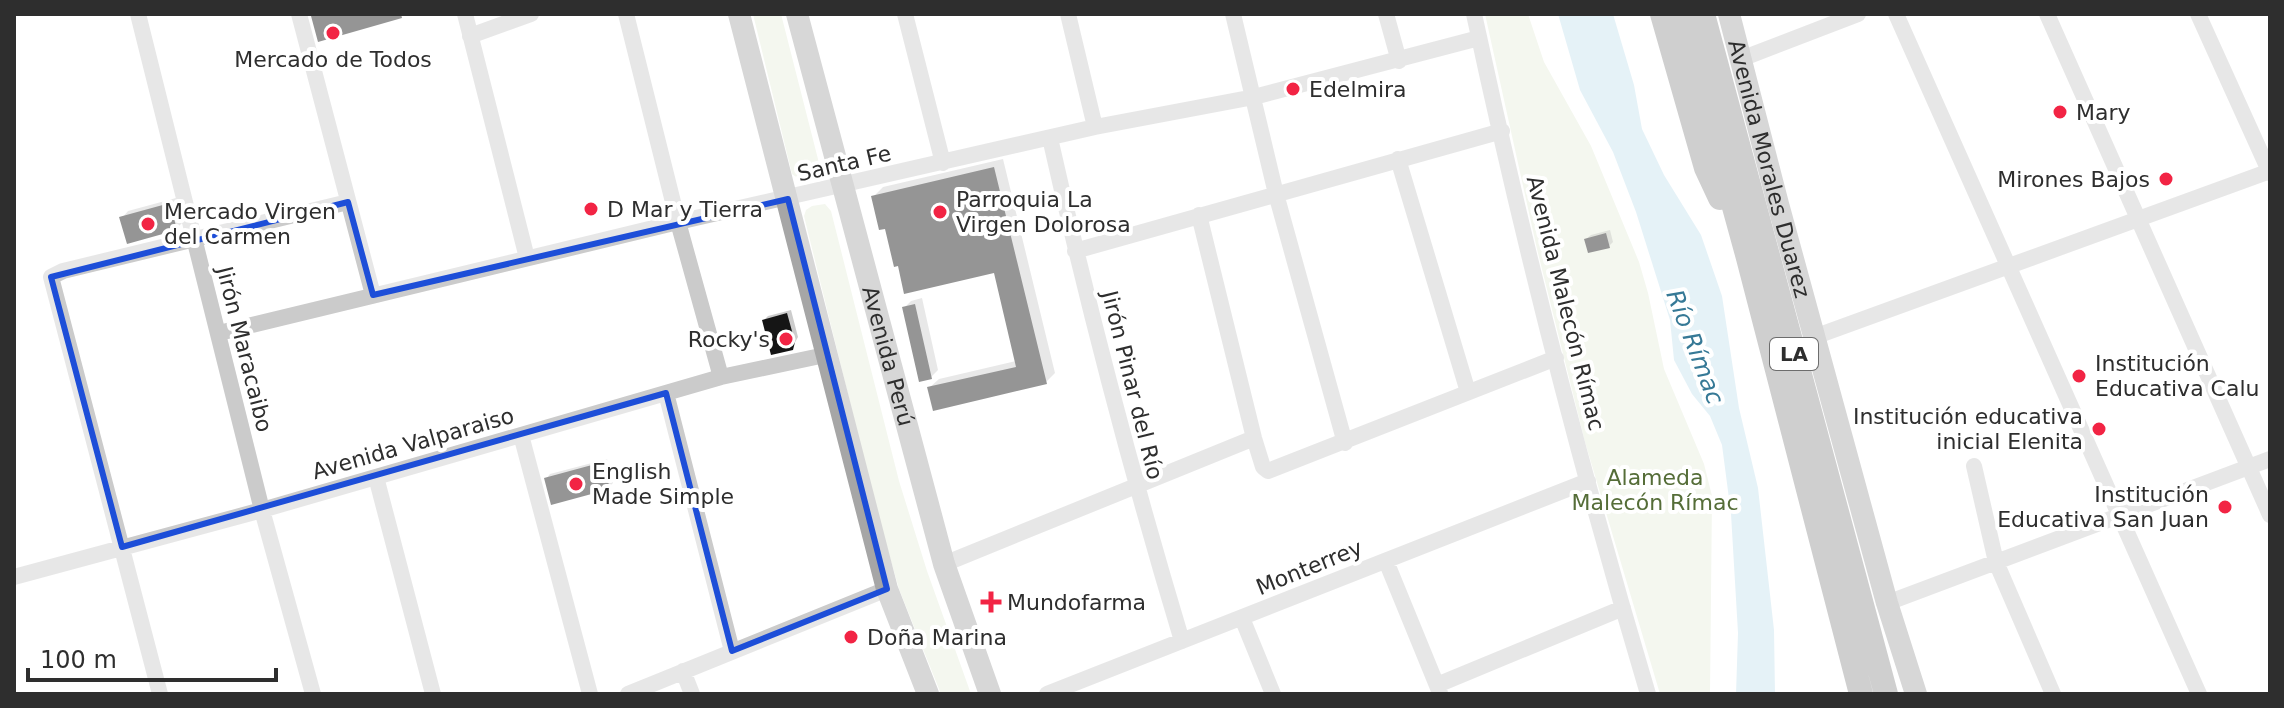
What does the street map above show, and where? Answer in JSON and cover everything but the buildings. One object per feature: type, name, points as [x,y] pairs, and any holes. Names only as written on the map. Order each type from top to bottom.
[{"type":"highway","points":[[1662,14],[1706,168],[1748,258]]},
{"type":"highway","name":"LA","points":[[1681,14],[1861,694]]},
{"type":"highway","name":"LA","points":[[1703,14],[1886,694]]},
{"type":"main road","points":[[739,14],[887,589],[928,694]]},
{"type":"main road","name":"Avenida Perú","points":[[797,14],[944,564],[990,694]]},
{"type":"main road","name":"Avenida Morales Duarez","points":[[1729,14],[1887,603],[1916,694]]},
{"type":"street","name":"Jirón Maracaibo","points":[[138,14],[262,510],[313,694]]},
{"type":"street","points":[[299,14],[373,295]]},
{"type":"street","points":[[465,14],[527,258]]},
{"type":"street","points":[[470,36],[531,14]]},
{"type":"street","points":[[626,14],[721,377]]},
{"type":"street","points":[[905,14],[943,163]]},
{"type":"street","points":[[1068,14],[1095,127]]},
{"type":"street","points":[[1233,14],[1276,194],[1345,443]]},
{"type":"street","points":[[1386,14],[1399,61]]},
{"type":"street","name":"Avenida Malecón Rímac","points":[[1474,14],[1527,246],[1648,694]]},
{"type":"street","points":[[1741,59],[1858,14]]},
{"type":"street","points":[[1896,14],[2199,694]]},
{"type":"street","points":[[2047,14],[2270,515]]},
{"type":"street","points":[[1814,337],[2270,172],[2198,14]]},
{"type":"street","name":"Santa Fe","points":[[219,333],[678,222],[1095,127],[1254,97],[1479,38]]},
{"type":"street","points":[[1075,251],[1502,131]]},
{"type":"street","name":"Jirón Pinar del Río","points":[[1050,138],[1075,251],[1136,485],[1182,641]]},
{"type":"street","points":[[1398,159],[1468,392]]},
{"type":"street","points":[[160,694],[51,277],[63,271],[348,202]]},
{"type":"street","points":[[1199,215],[1254,438],[1263,467],[1268,471],[1556,358]]},
{"type":"street","name":"Avenida Valparaiso","points":[[14,577],[262,510],[721,377],[825,355]]},
{"type":"street","points":[[666,393],[732,651]]},
{"type":"street","points":[[521,435],[590,694]]},
{"type":"street","points":[[944,564],[1254,438]]},
{"type":"street","points":[[1887,603],[2270,459]]},
{"type":"street","points":[[1974,466],[1996,562],[2053,694]]},
{"type":"street","points":[[376,477],[433,694]]},
{"type":"street","name":"Monterrey","points":[[1047,694],[1588,481]]},
{"type":"street","points":[[1386,561],[1439,690],[1623,608]]},
{"type":"street","points":[[628,694],[887,589]]},
{"type":"street","points":[[1242,618],[1273,694]]},
{"type":"street","points":[[683,671],[692,694]]},
{"type":"street","points":[[1092,676],[1100,694]]},
{"type":"highlighted area","points":[[788,199],[887,589],[732,651],[666,393],[122,547],[51,277],[348,202],[373,295]]},
{"type":"green space","points":[[753,14],[781,14],[820,167],[811,179],[802,181],[792,174]]},
{"type":"green space","name":"Alameda Malecón Rímac","points":[[1485,14],[1528,14],[1544,62],[1591,146],[1639,262],[1664,369],[1704,464],[1712,496],[1710,694],[1660,694],[1585,442],[1537,249]]},
{"type":"green space","points":[[825,204],[831,211],[899,481],[971,694],[941,694],[899,589],[804,216],[812,206]]},
{"type":"water","name":"Río Rímac","points":[[1558,14],[1613,14],[1634,85],[1642,129],[1664,175],[1701,235],[1722,296],[1739,408],[1758,488],[1774,630],[1775,694],[1736,694],[1738,633],[1731,514],[1722,445],[1710,416],[1692,394],[1674,360],[1670,320],[1636,212],[1613,152],[1580,90]]},
{"type":"place","name":"Mercado de Todos","points":[[333,33]]},
{"type":"place","name":"Edelmira","points":[[1293,89]]},
{"type":"place","name":"Mary","points":[[2060,112]]},
{"type":"place","name":"Mirones Bajos","points":[[2166,179]]},
{"type":"place","name":"D Mar y Tierra","points":[[591,209]]},
{"type":"place","name":"Parroquia La Virgen Dolorosa","points":[[940,212]]},
{"type":"place","name":"Mercado Virgen del Carmen","points":[[148,224]]},
{"type":"place","name":"Rocky's","points":[[786,339]]},
{"type":"place","name":"Institución Educativa Calu","points":[[2079,376]]},
{"type":"place","name":"Institución educativa inicial Elenita","points":[[2099,429]]},
{"type":"place","name":"English Made Simple","points":[[576,484]]},
{"type":"place","name":"Institución Educativa San Juan","points":[[2225,507]]},
{"type":"place","name":"Mundofarma","points":[[991,602]]},
{"type":"place","name":"Doña Marina","points":[[851,637]]}]
